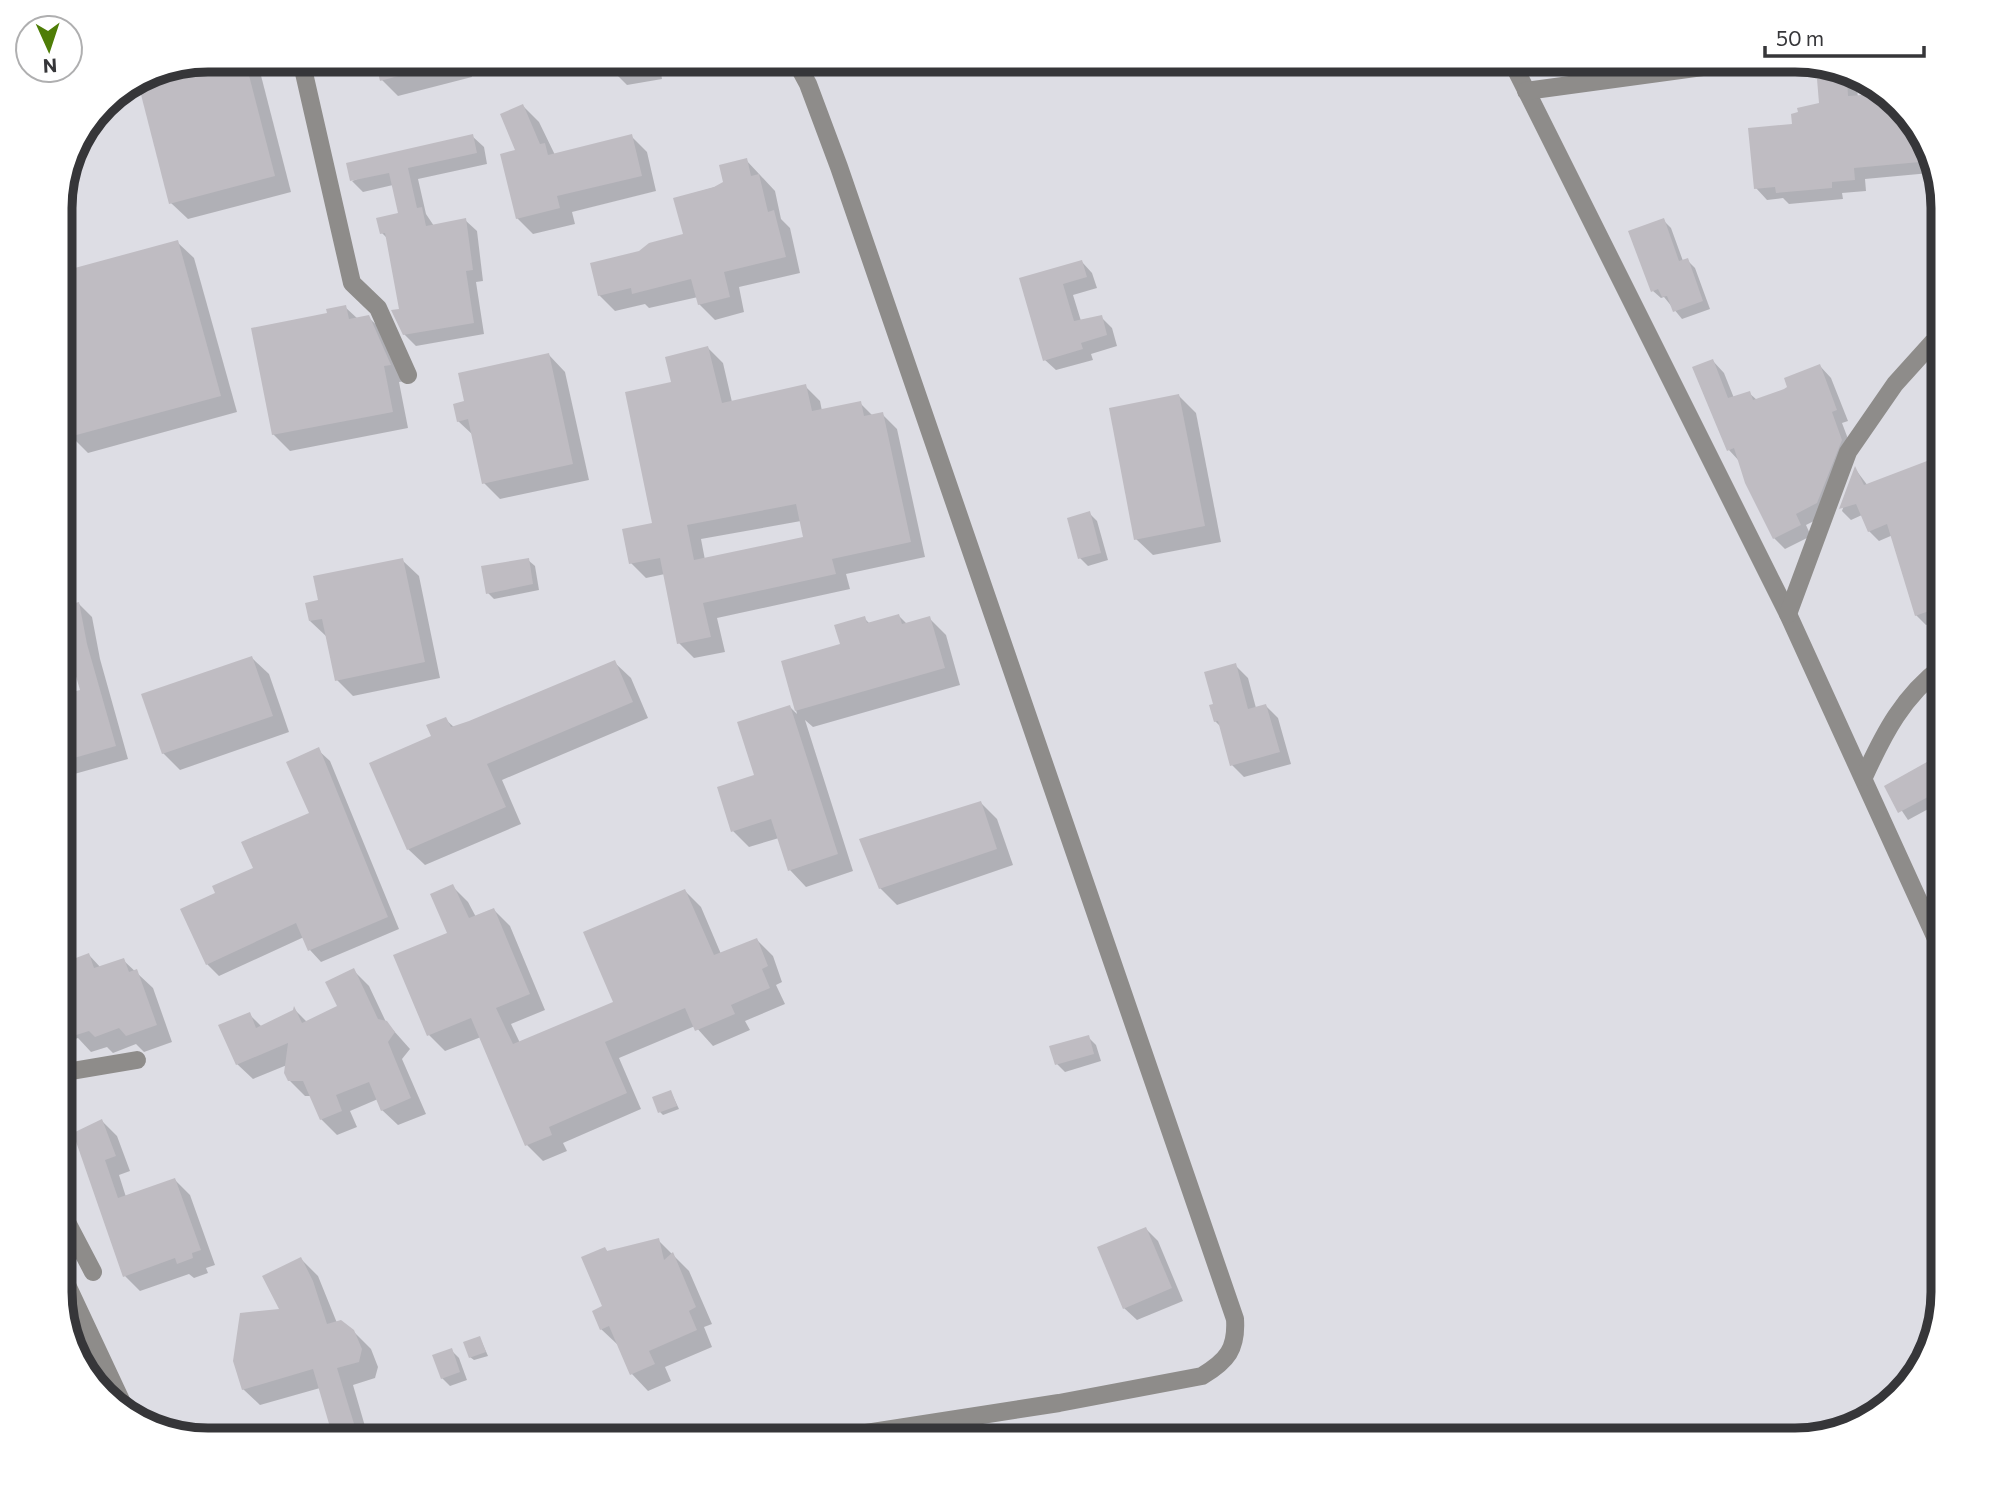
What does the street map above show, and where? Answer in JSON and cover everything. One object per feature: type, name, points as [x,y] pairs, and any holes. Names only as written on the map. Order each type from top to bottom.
[{"type":"street","points":[[304,72],[352,283],[378,308],[408,375]]},
{"type":"street","points":[[802,72],[839,167],[1235,1319],[1236,1338],[1231,1353],[1221,1365],[1202,1376],[1059,1403],[898,1428]]},
{"type":"street","points":[[1517,72],[1788,614],[1931,924]]},
{"type":"street","points":[[1526,91],[1666,72]]},
{"type":"street","points":[[1788,614],[1848,452],[1895,384],[1931,345]]},
{"type":"street","points":[[1864,778],[1884,732],[1899,709],[1931,675]]},
{"type":"street","points":[[72,1071],[136,1060]]},
{"type":"street","points":[[72,1232],[93,1272]]},
{"type":"street","points":[[72,1296],[119,1396]]},
{"type":"building","points":[[248,72],[275,176],[169,204],[140,90],[181,74]]},
{"type":"building","points":[[378,72],[413,72],[380,81]]},
{"type":"building","points":[[1835,78],[1847,82],[1848,96],[1870,94],[1892,111],[1917,147],[1920,162],[1854,168],[1855,180],[1832,182],[1832,188],[1776,193],[1775,187],[1754,189],[1748,128],[1792,124],[1791,114],[1798,112],[1797,108],[1819,103],[1817,79]]},
{"type":"building","points":[[523,104],[540,144],[545,143],[548,155],[632,134],[642,176],[557,196],[560,208],[516,219],[500,154],[515,150],[500,114]]},
{"type":"building","points":[[473,134],[477,153],[408,168],[417,208],[422,207],[426,226],[466,218],[473,270],[466,271],[474,323],[403,335],[391,310],[399,309],[385,233],[380,234],[376,218],[398,213],[389,173],[350,181],[346,163]]},
{"type":"building","points":[[747,158],[751,176],[759,174],[768,212],[774,210],[786,257],[724,272],[730,297],[698,305],[691,279],[632,294],[631,288],[598,296],[590,263],[639,251],[649,243],[683,234],[673,198],[714,187],[723,182],[719,165]]},
{"type":"building","points":[[1664,218],[1679,261],[1688,258],[1703,301],[1673,312],[1667,296],[1662,297],[1658,289],[1651,292],[1628,231]]},
{"type":"building","points":[[178,240],[221,396],[72,436],[72,269]]},
{"type":"building","points":[[1082,260],[1087,277],[1063,284],[1074,321],[1102,315],[1107,335],[1081,343],[1083,349],[1043,361],[1019,278]]},
{"type":"building","points":[[346,305],[349,319],[369,315],[391,365],[384,366],[393,412],[272,435],[251,328],[327,313],[326,309]]},
{"type":"building","points":[[708,346],[722,403],[806,384],[812,411],[861,401],[864,416],[883,412],[911,542],[832,559],[836,574],[703,603],[711,637],[677,644],[660,558],[629,564],[622,529],[652,523],[625,392],[671,382],[665,357]],"holes":[[[796,504],[803,537],[694,560],[687,525]]]},
{"type":"building","points":[[549,353],[573,464],[482,484],[468,419],[457,422],[453,404],[464,401],[458,373]]},
{"type":"building","points":[[1713,359],[1728,398],[1750,391],[1753,400],[1784,389],[1787,387],[1784,378],[1820,364],[1837,410],[1832,412],[1842,440],[1817,503],[1796,514],[1801,525],[1773,539],[1745,483],[1734,448],[1727,451],[1692,367]]},
{"type":"building","points":[[1179,394],[1205,526],[1134,540],[1109,408]]},
{"type":"building","points":[[1927,461],[1931,464],[1931,610],[1915,616],[1887,524],[1868,532],[1856,504],[1839,509],[1855,466],[1864,485]]},
{"type":"building","points":[[1090,511],[1101,553],[1078,559],[1067,518]]},
{"type":"building","points":[[403,558],[425,662],[335,681],[322,619],[309,621],[305,603],[318,600],[313,576]]},
{"type":"building","points":[[529,558],[533,584],[486,594],[481,566]]},
{"type":"building","points":[[79,602],[87,644],[116,746],[72,759],[72,692],[80,690],[72,663],[72,604]]},
{"type":"building","points":[[899,614],[902,624],[930,616],[945,668],[795,711],[781,661],[840,644],[834,625],[865,616],[867,623]]},
{"type":"building","points":[[252,656],[273,716],[162,754],[141,694]]},
{"type":"building","points":[[615,660],[633,702],[487,764],[506,807],[407,850],[369,763],[431,736],[426,725],[446,717],[451,727],[469,721]]},
{"type":"building","points":[[1236,663],[1248,709],[1266,704],[1280,752],[1230,766],[1218,721],[1214,722],[1209,705],[1213,704],[1204,672]]},
{"type":"building","points":[[790,705],[838,854],[788,871],[771,819],[731,832],[717,787],[754,775],[737,722]]},
{"type":"building","points":[[319,747],[388,917],[308,951],[296,923],[206,965],[180,909],[215,893],[212,886],[253,868],[241,842],[309,813],[286,762]]},
{"type":"building","points":[[1931,760],[1931,795],[1898,813],[1884,786]]},
{"type":"building","points":[[981,801],[997,849],[879,889],[859,839]]},
{"type":"building","points":[[453,884],[469,918],[494,908],[530,994],[496,1008],[513,1044],[613,1002],[583,932],[685,889],[714,955],[757,938],[768,966],[762,969],[770,988],[731,1005],[735,1014],[695,1031],[685,1008],[605,1042],[627,1093],[549,1127],[552,1135],[525,1146],[471,1018],[427,1036],[393,955],[447,933],[430,894]]},
{"type":"building","points":[[89,953],[94,968],[124,958],[129,972],[137,969],[157,1025],[126,1036],[119,1028],[95,1037],[89,1031],[73,1036],[72,959]]},
{"type":"building","points":[[354,968],[378,1019],[387,1021],[395,1032],[388,1042],[411,1098],[381,1111],[369,1082],[336,1095],[342,1111],[320,1120],[303,1081],[288,1081],[284,1073],[288,1043],[236,1065],[218,1025],[250,1012],[256,1028],[293,1010],[294,1006],[302,1023],[337,1006],[325,982]]},
{"type":"building","points":[[1089,1035],[1094,1054],[1055,1065],[1049,1046]]},
{"type":"building","points":[[671,1090],[677,1106],[658,1113],[652,1097]]},
{"type":"building","points":[[102,1119],[116,1156],[105,1160],[118,1198],[175,1178],[201,1250],[192,1253],[193,1258],[177,1264],[175,1258],[123,1277],[73,1133]]},
{"type":"building","points":[[1146,1227],[1172,1288],[1123,1309],[1097,1247]]},
{"type":"building","points":[[659,1238],[664,1260],[673,1252],[696,1307],[689,1311],[697,1330],[649,1351],[655,1364],[630,1375],[609,1326],[600,1330],[592,1311],[602,1306],[581,1257],[605,1247],[607,1251]]},
{"type":"building","points":[[301,1257],[313,1281],[327,1324],[341,1320],[354,1330],[362,1349],[359,1362],[337,1368],[355,1427],[330,1428],[313,1369],[242,1390],[233,1361],[240,1313],[279,1309],[262,1276]]},
{"type":"building","points":[[480,1336],[486,1352],[469,1358],[463,1342]]},
{"type":"building","points":[[452,1348],[460,1372],[441,1379],[432,1355]]}]
